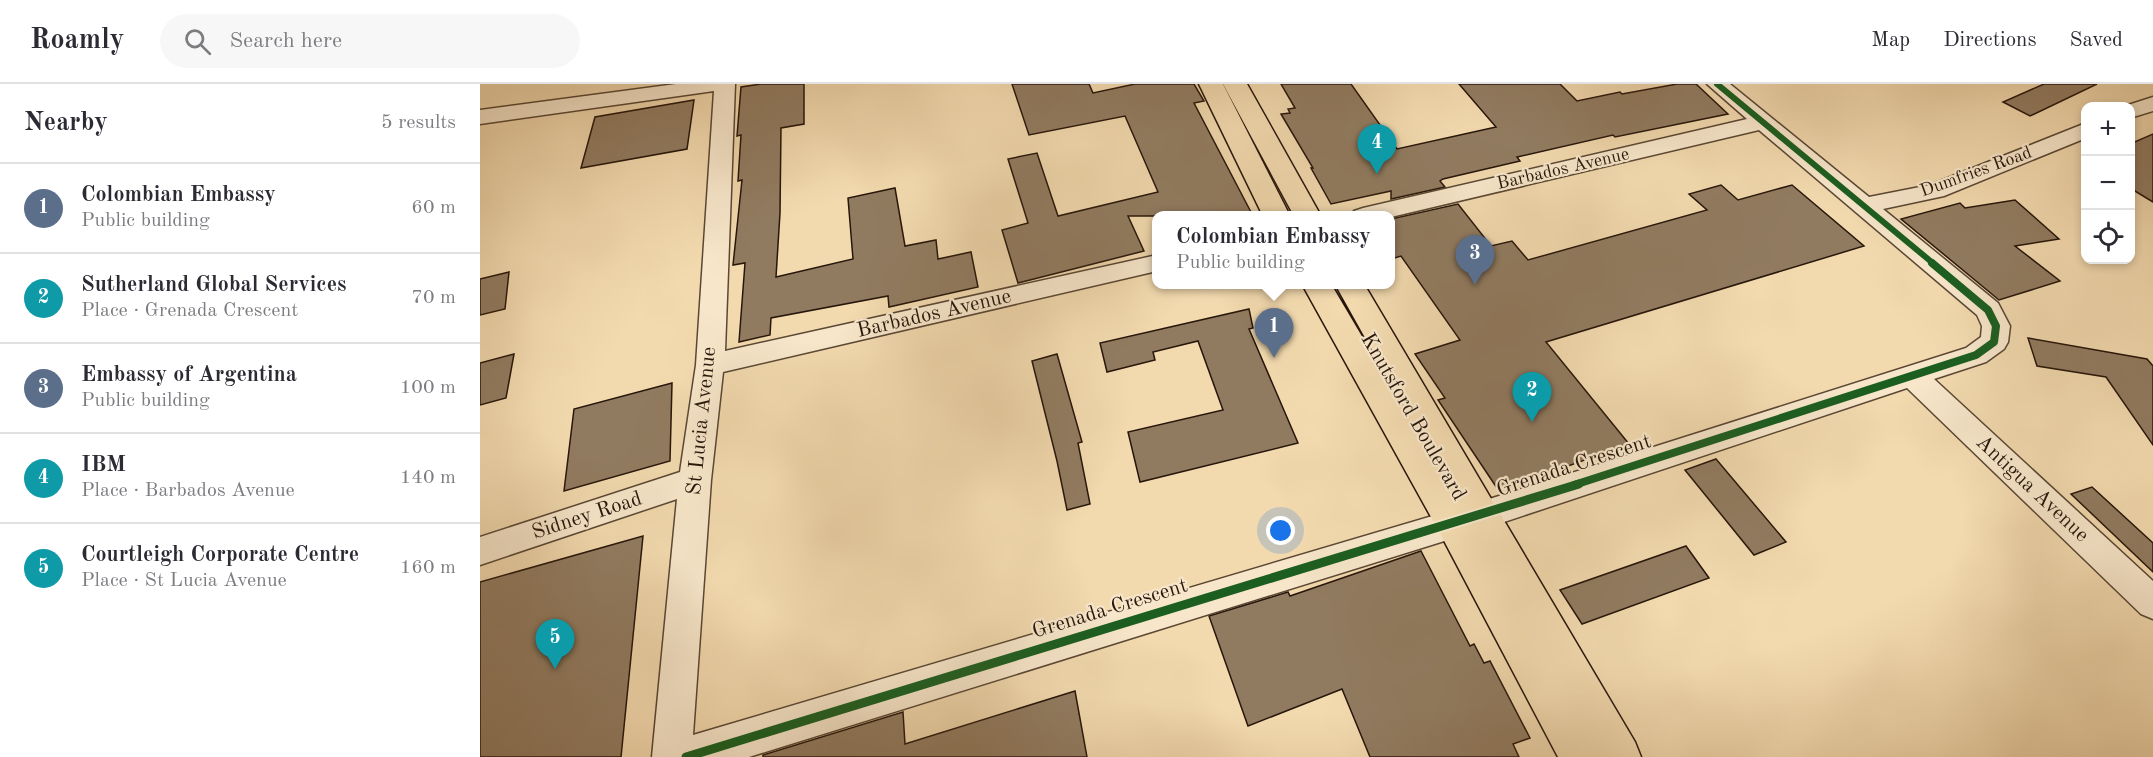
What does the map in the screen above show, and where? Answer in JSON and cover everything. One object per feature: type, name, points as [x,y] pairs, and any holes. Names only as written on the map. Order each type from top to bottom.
[{"type":"main road","points":[[1211,84],[1274,211]]},
{"type":"main road","points":[[1235,84],[1305,211]]},
{"type":"main road","name":"Knutsford Boulevard","points":[[1319,289],[1469,519],[1620,757]]},
{"type":"main road","name":"Knutsford Boulevard","points":[[1350,289],[1469,519],[1581,757]]},
{"type":"street","points":[[480,117],[723,84]]},
{"type":"street","name":"St Lucia Avenue","points":[[672,757],[695,480],[710,365],[723,84]]},
{"type":"street","name":"Grenada Crescent","points":[[686,757],[1469,519],[1911,375],[1976,356],[1994,342],[1996,326],[1988,310],[1864,204],[1717,84]]},
{"type":"street","points":[[2135,110],[2153,103]]},
{"type":"street","name":"Barbados Avenue","points":[[1385,211],[1762,122]]},
{"type":"street","name":"Dumfries Road","points":[[1864,204],[1936,191],[2081,132]]},
{"type":"street","name":"Barbados Avenue","points":[[710,365],[1152,264]]},
{"type":"street","name":"Antigua Avenue","points":[[1911,375],[2153,603]]},
{"type":"street","name":"Sidney Road","points":[[480,551],[695,480]]},
{"type":"building","points":[[761,84],[804,84],[804,124],[781,128],[780,213],[776,277],[853,259],[848,198],[895,188],[905,246],[936,240],[938,259],[971,252],[978,287],[889,307],[888,296],[771,318],[770,335],[739,342],[745,263],[733,265],[742,180],[738,181],[741,135],[737,136],[741,87]]},
{"type":"building","points":[[1012,84],[1089,84],[1093,93],[1135,84],[1194,84],[1204,101],[1194,103],[1250,211],[1152,211],[1152,216],[1128,216],[1144,251],[1018,283],[1002,230],[1028,223],[1008,159],[1037,153],[1058,216],[1158,192],[1125,116],[1029,135]]},
{"type":"building","points":[[1281,84],[1351,84],[1397,149],[1496,127],[1459,84],[1560,84],[1577,101],[1620,92],[1622,94],[1677,84],[1696,84],[1728,114],[1615,137],[1613,135],[1517,157],[1520,161],[1443,179],[1440,181],[1445,187],[1391,199],[1391,191],[1331,204],[1281,114],[1290,113],[1288,109],[1295,108]]},
{"type":"building","points":[[2044,84],[2097,84],[2030,116],[2003,102]]},
{"type":"building","points":[[694,100],[687,149],[581,168],[595,117]]},
{"type":"building","points":[[2153,134],[2153,202],[2135,191],[2135,142]]},
{"type":"building","points":[[1721,185],[1738,200],[1792,185],[1864,246],[1546,342],[1629,444],[1499,491],[1438,400],[1445,398],[1415,354],[1460,340],[1401,256],[1395,258],[1395,218],[1458,204],[1491,246],[1512,241],[1528,260],[1707,210],[1689,194]]},
{"type":"building","points":[[2015,200],[2059,239],[2015,246],[2060,281],[1999,300],[1901,219],[1960,203],[1965,208]]},
{"type":"building","points":[[509,272],[505,309],[480,315],[480,279]]},
{"type":"building","points":[[1249,309],[1253,328],[1249,329],[1298,443],[1140,482],[1128,432],[1223,410],[1198,341],[1153,352],[1155,360],[1107,372],[1100,343]]},
{"type":"building","points":[[2028,338],[2147,359],[2153,366],[2153,445],[2106,377],[2037,366]]},
{"type":"building","points":[[514,354],[506,398],[480,405],[480,363]]},
{"type":"building","points":[[1057,354],[1082,442],[1078,443],[1090,504],[1067,510],[1032,361]]},
{"type":"building","points":[[672,383],[670,461],[564,491],[574,409]]},
{"type":"building","points":[[1716,459],[1786,542],[1754,555],[1685,470]]},
{"type":"building","points":[[2092,487],[2153,543],[2153,572],[2071,494]]},
{"type":"building","points":[[643,536],[621,757],[480,757],[480,582]]},
{"type":"building","points":[[1686,546],[1709,578],[1582,624],[1560,590]]},
{"type":"building","points":[[1421,551],[1470,646],[1474,644],[1484,663],[1490,661],[1530,738],[1513,744],[1519,757],[1370,757],[1342,689],[1248,726],[1209,616],[1288,592],[1290,596]]},
{"type":"building","points":[[1075,691],[1087,757],[763,757],[763,755],[903,712],[905,744]]},
{"type":"cycle path","points":[[686,757],[1483,515],[1976,355],[1994,342],[1996,326],[1988,310],[1717,84]]},
{"type":"place","name":"IBM","points":[[1377,174]]},
{"type":"place","name":"Embassy of Argentina","points":[[1475,285]]},
{"type":"place","name":"Colombian Embassy","points":[[1274,358]]},
{"type":"place","name":"Sutherland Global Services","points":[[1532,422]]},
{"type":"place","name":"Courtleigh Corporate Centre","points":[[555,669]]}]
